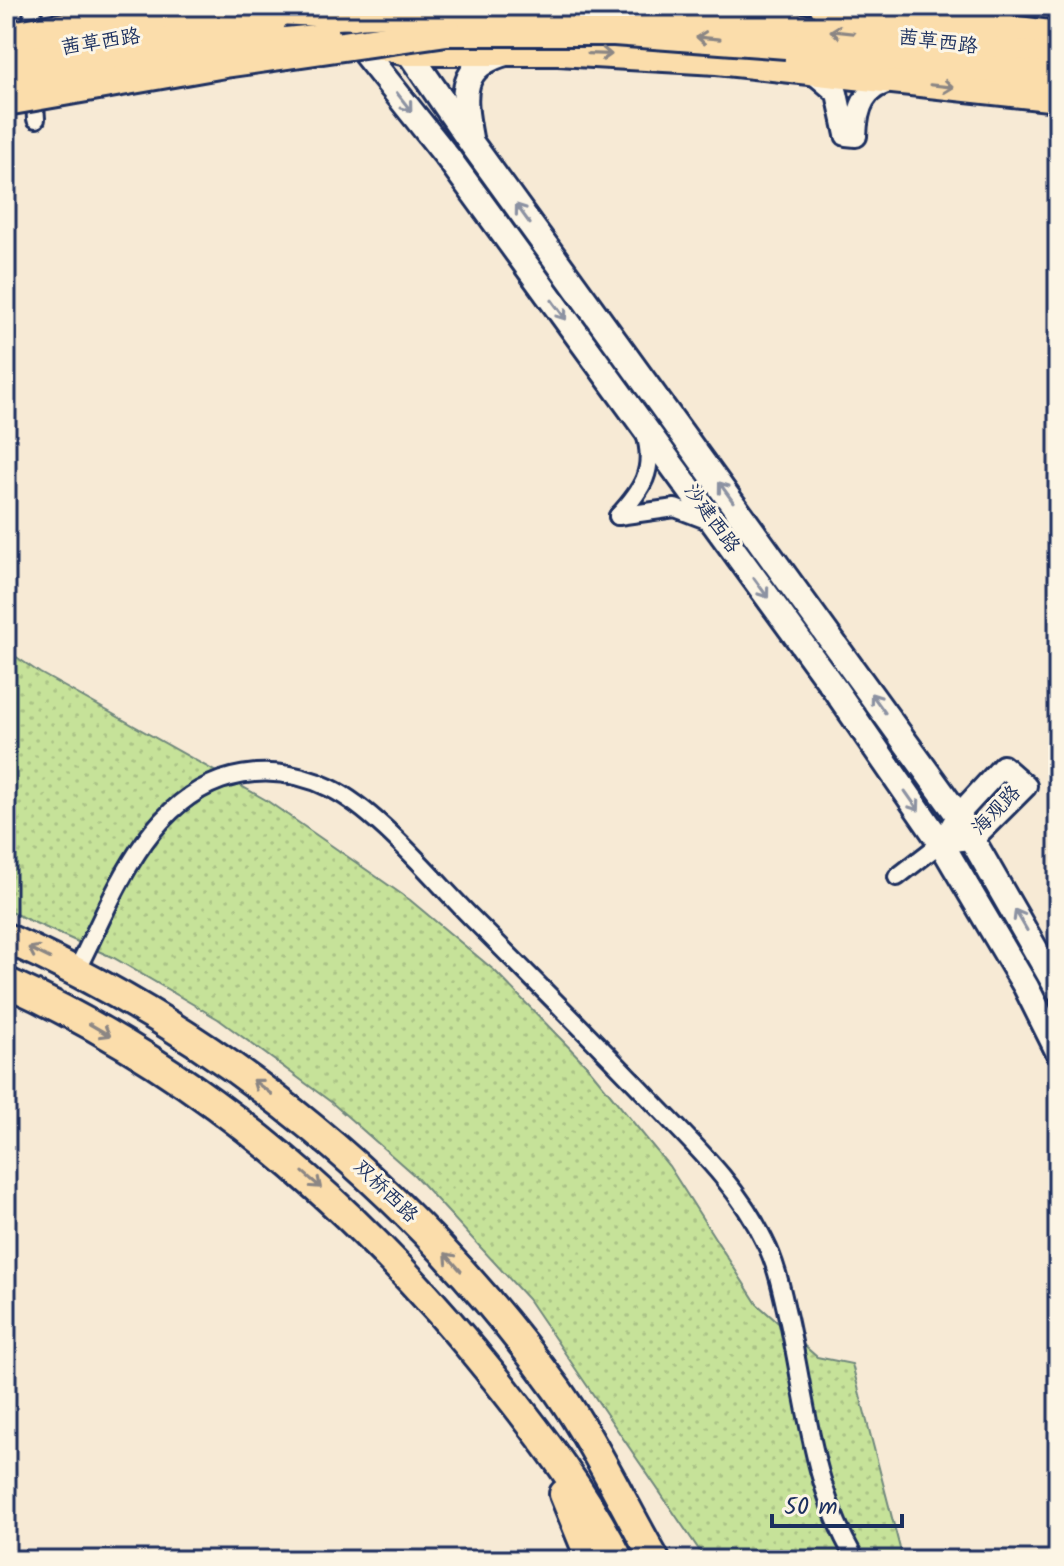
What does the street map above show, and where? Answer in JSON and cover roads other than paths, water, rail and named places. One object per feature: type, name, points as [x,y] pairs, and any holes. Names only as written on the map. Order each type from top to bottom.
[{"type":"highway","points":[[19,37],[136,16],[218,8],[265,7],[357,17]]},
{"type":"highway","points":[[6,101],[225,63],[447,31]]},
{"type":"highway","name":"双桥西路","points":[[6,938],[76,971],[193,1039],[296,1113],[392,1198],[503,1322],[559,1393],[655,1560]]},
{"type":"highway","name":"双桥西路","points":[[6,982],[137,1051],[273,1147],[396,1260],[557,1456],[619,1560]]},
{"type":"highway","points":[[503,1322],[566,1384],[591,1416],[672,1560]]},
{"type":"highway","points":[[479,1358],[536,1437],[591,1560]]},
{"type":"main road","points":[[557,6],[558,52]]},
{"type":"main road","points":[[823,6],[1058,35]]},
{"type":"main road","name":"茜草西路","points":[[6,59],[199,28],[357,17],[614,12],[1058,77]]},
{"type":"main road","points":[[357,17],[408,52],[558,52],[807,70],[1050,98]]},
{"type":"main road","name":"沙建西路","points":[[357,17],[408,52],[974,838],[1058,989]]},
{"type":"main road","name":"沙建西路","points":[[357,17],[449,159],[941,843],[1026,987],[1058,1051]]},
{"type":"main road","name":"茜草西路","points":[[6,79],[202,48],[358,34],[447,31],[787,35],[1058,58]]},
{"type":"main road","points":[[472,144],[465,103],[467,81],[481,63],[511,52]]},
{"type":"street","points":[[33,6],[19,37],[33,75],[36,119]]},
{"type":"street","points":[[887,6],[913,17]]},
{"type":"street","points":[[19,37],[276,7],[274,47]]},
{"type":"street","points":[[33,75],[274,47],[357,17]]},
{"type":"street","points":[[807,70],[818,74],[837,93],[846,135],[856,136],[858,112],[868,92],[896,81]]},
{"type":"street","points":[[643,425],[649,448],[646,481],[618,516],[675,508],[715,525]]},
{"type":"street","name":"海观路","points":[[1003,766],[1026,786],[974,838],[941,843],[958,815],[1003,766]]},
{"type":"street","points":[[76,971],[139,852],[174,807],[196,791],[222,780],[275,772],[304,776],[356,804],[586,1032],[724,1176],[748,1207],[768,1246],[780,1286],[826,1495],[856,1560]]},
{"type":"street","points":[[897,877],[941,843]]}]
